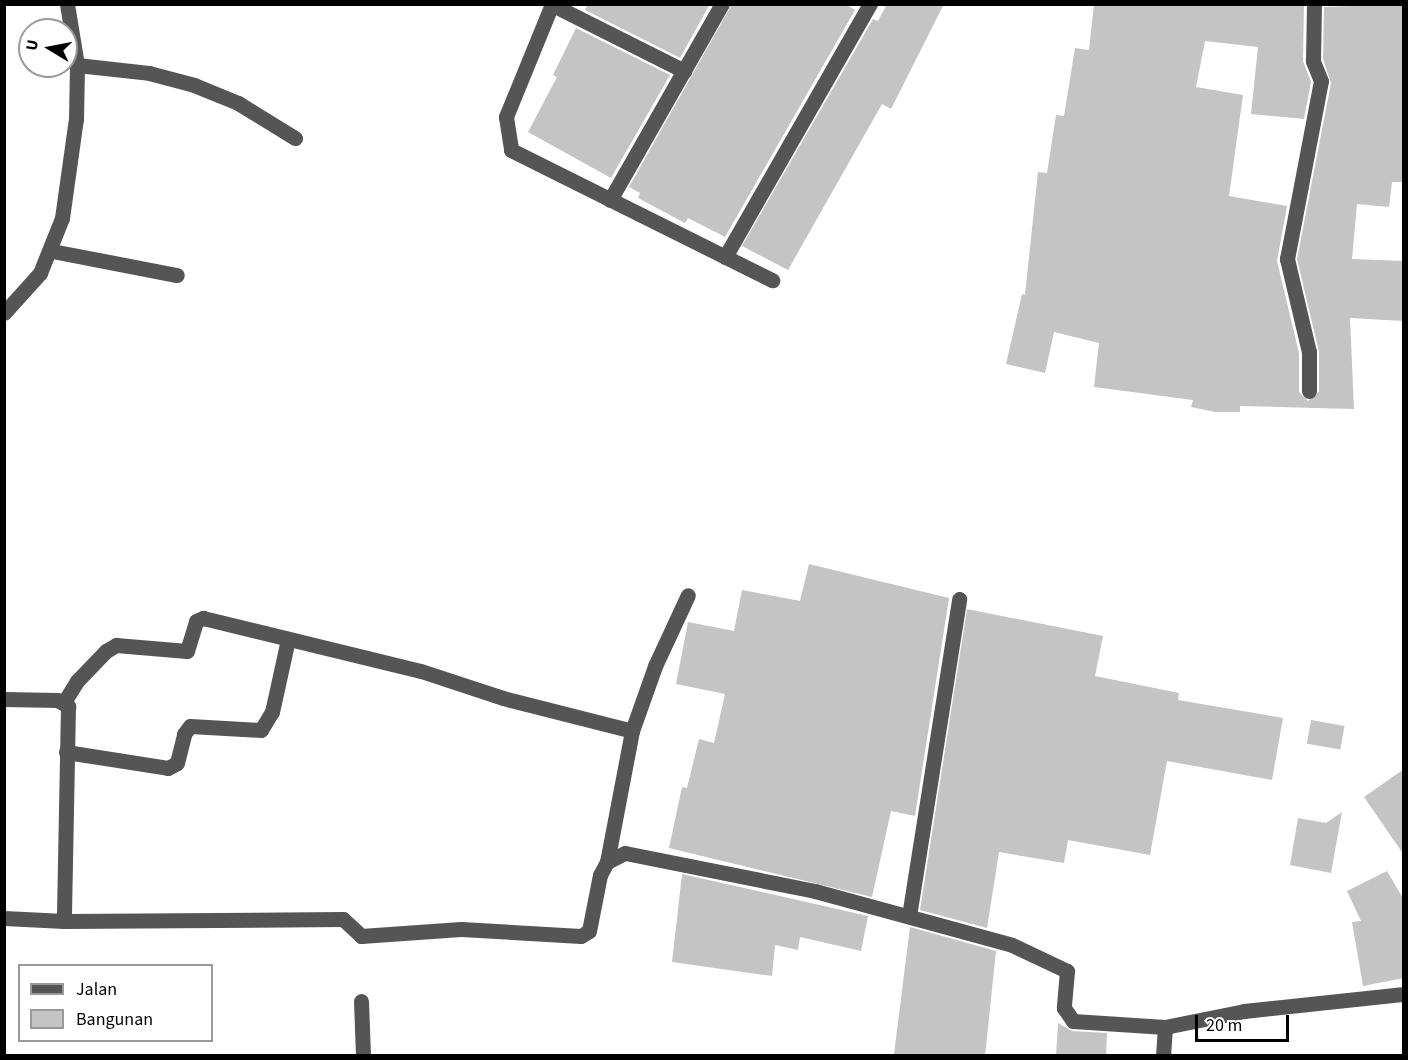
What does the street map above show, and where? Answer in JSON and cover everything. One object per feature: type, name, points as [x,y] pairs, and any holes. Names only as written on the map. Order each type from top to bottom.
[{"type":"street","points":[[610,200],[722,4]]},
{"type":"street","points":[[725,257],[870,4]]},
{"type":"street","points":[[1309,392],[1309,352],[1287,259],[1320,88],[1320,74],[1313,61],[1314,4]]},
{"type":"street","points":[[684,70],[553,5],[506,117],[506,137],[511,150],[772,280]]},
{"type":"street","points":[[78,65],[149,74],[194,85],[237,103],[295,138]]},
{"type":"street","points":[[4,313],[40,273],[52,251],[72,158],[76,78]]},
{"type":"street","points":[[52,251],[177,275]]},
{"type":"street","points":[[4,918],[64,921],[343,919],[361,936],[461,929],[581,936],[589,931],[600,875],[607,862],[632,731],[655,666],[688,595]]},
{"type":"street","points":[[909,916],[959,599]]},
{"type":"street","points":[[64,702],[77,681],[106,651],[116,645],[187,651],[199,619],[421,671],[503,698],[632,731]]},
{"type":"street","points":[[66,752],[168,768],[177,763],[184,734],[190,726],[261,730],[272,712],[288,639]]},
{"type":"street","points":[[4,699],[64,702],[68,706],[64,921]]},
{"type":"street","points":[[607,862],[625,853],[815,891],[1012,945],[1062,966],[1067,976],[1064,1008],[1072,1021],[1165,1027],[1244,1011],[1404,994]]},
{"type":"street","points":[[362,1000],[363,1056]]},
{"type":"street","points":[[1163,1056],[1165,1027]]},
{"type":"building","points":[[588,4],[710,4],[680,58],[585,10]]},
{"type":"building","points":[[732,4],[845,4],[855,10],[725,237],[688,218],[685,223],[638,198],[640,193],[629,187]]},
{"type":"building","points":[[887,4],[944,4],[891,109],[882,104],[788,270],[742,246],[873,19],[878,21]]},
{"type":"building","points":[[1094,4],[1304,5],[1303,61],[1311,82],[1304,119],[1251,114],[1258,47],[1205,41],[1196,87],[1243,95],[1229,196],[1287,206],[1277,261],[1299,353],[1299,392],[1308,401],[1319,392],[1319,352],[1297,259],[1331,83],[1323,59],[1324,7],[1404,4],[1404,182],[1392,182],[1389,207],[1357,204],[1352,259],[1404,261],[1404,321],[1350,318],[1354,409],[1240,406],[1240,412],[1215,412],[1191,407],[1193,400],[1094,387],[1099,343],[1054,332],[1045,373],[1006,364],[1022,294],[1025,295],[1038,172],[1047,173],[1056,115],[1064,116],[1075,48],[1089,50]]},
{"type":"building","points":[[576,28],[670,75],[611,178],[528,132],[557,77],[553,75]]},
{"type":"building","points":[[809,564],[949,598],[915,816],[891,811],[872,897],[669,848],[682,787],[687,788],[699,739],[714,743],[725,694],[676,684],[688,622],[734,631],[742,590],[800,601]]},
{"type":"building","points":[[967,609],[1103,636],[1095,676],[1179,693],[1178,700],[1283,718],[1272,780],[1167,761],[1150,855],[1068,840],[1064,863],[999,852],[987,928],[920,910]]},
{"type":"building","points":[[1311,720],[1344,726],[1340,750],[1307,744]]},
{"type":"building","points":[[1404,769],[1404,855],[1364,797]]},
{"type":"building","points":[[1342,812],[1331,873],[1290,865],[1298,818],[1326,823]]},
{"type":"building","points":[[1387,871],[1404,900],[1404,978],[1363,986],[1352,922],[1361,921],[1347,891]]},
{"type":"building","points":[[682,874],[868,916],[861,951],[800,937],[798,950],[775,945],[772,976],[672,962]]},
{"type":"building","points":[[910,927],[996,951],[985,1056],[894,1054]]},
{"type":"building","points":[[1058,1023],[1072,1031],[1107,1033],[1106,1056],[1056,1056]]}]
